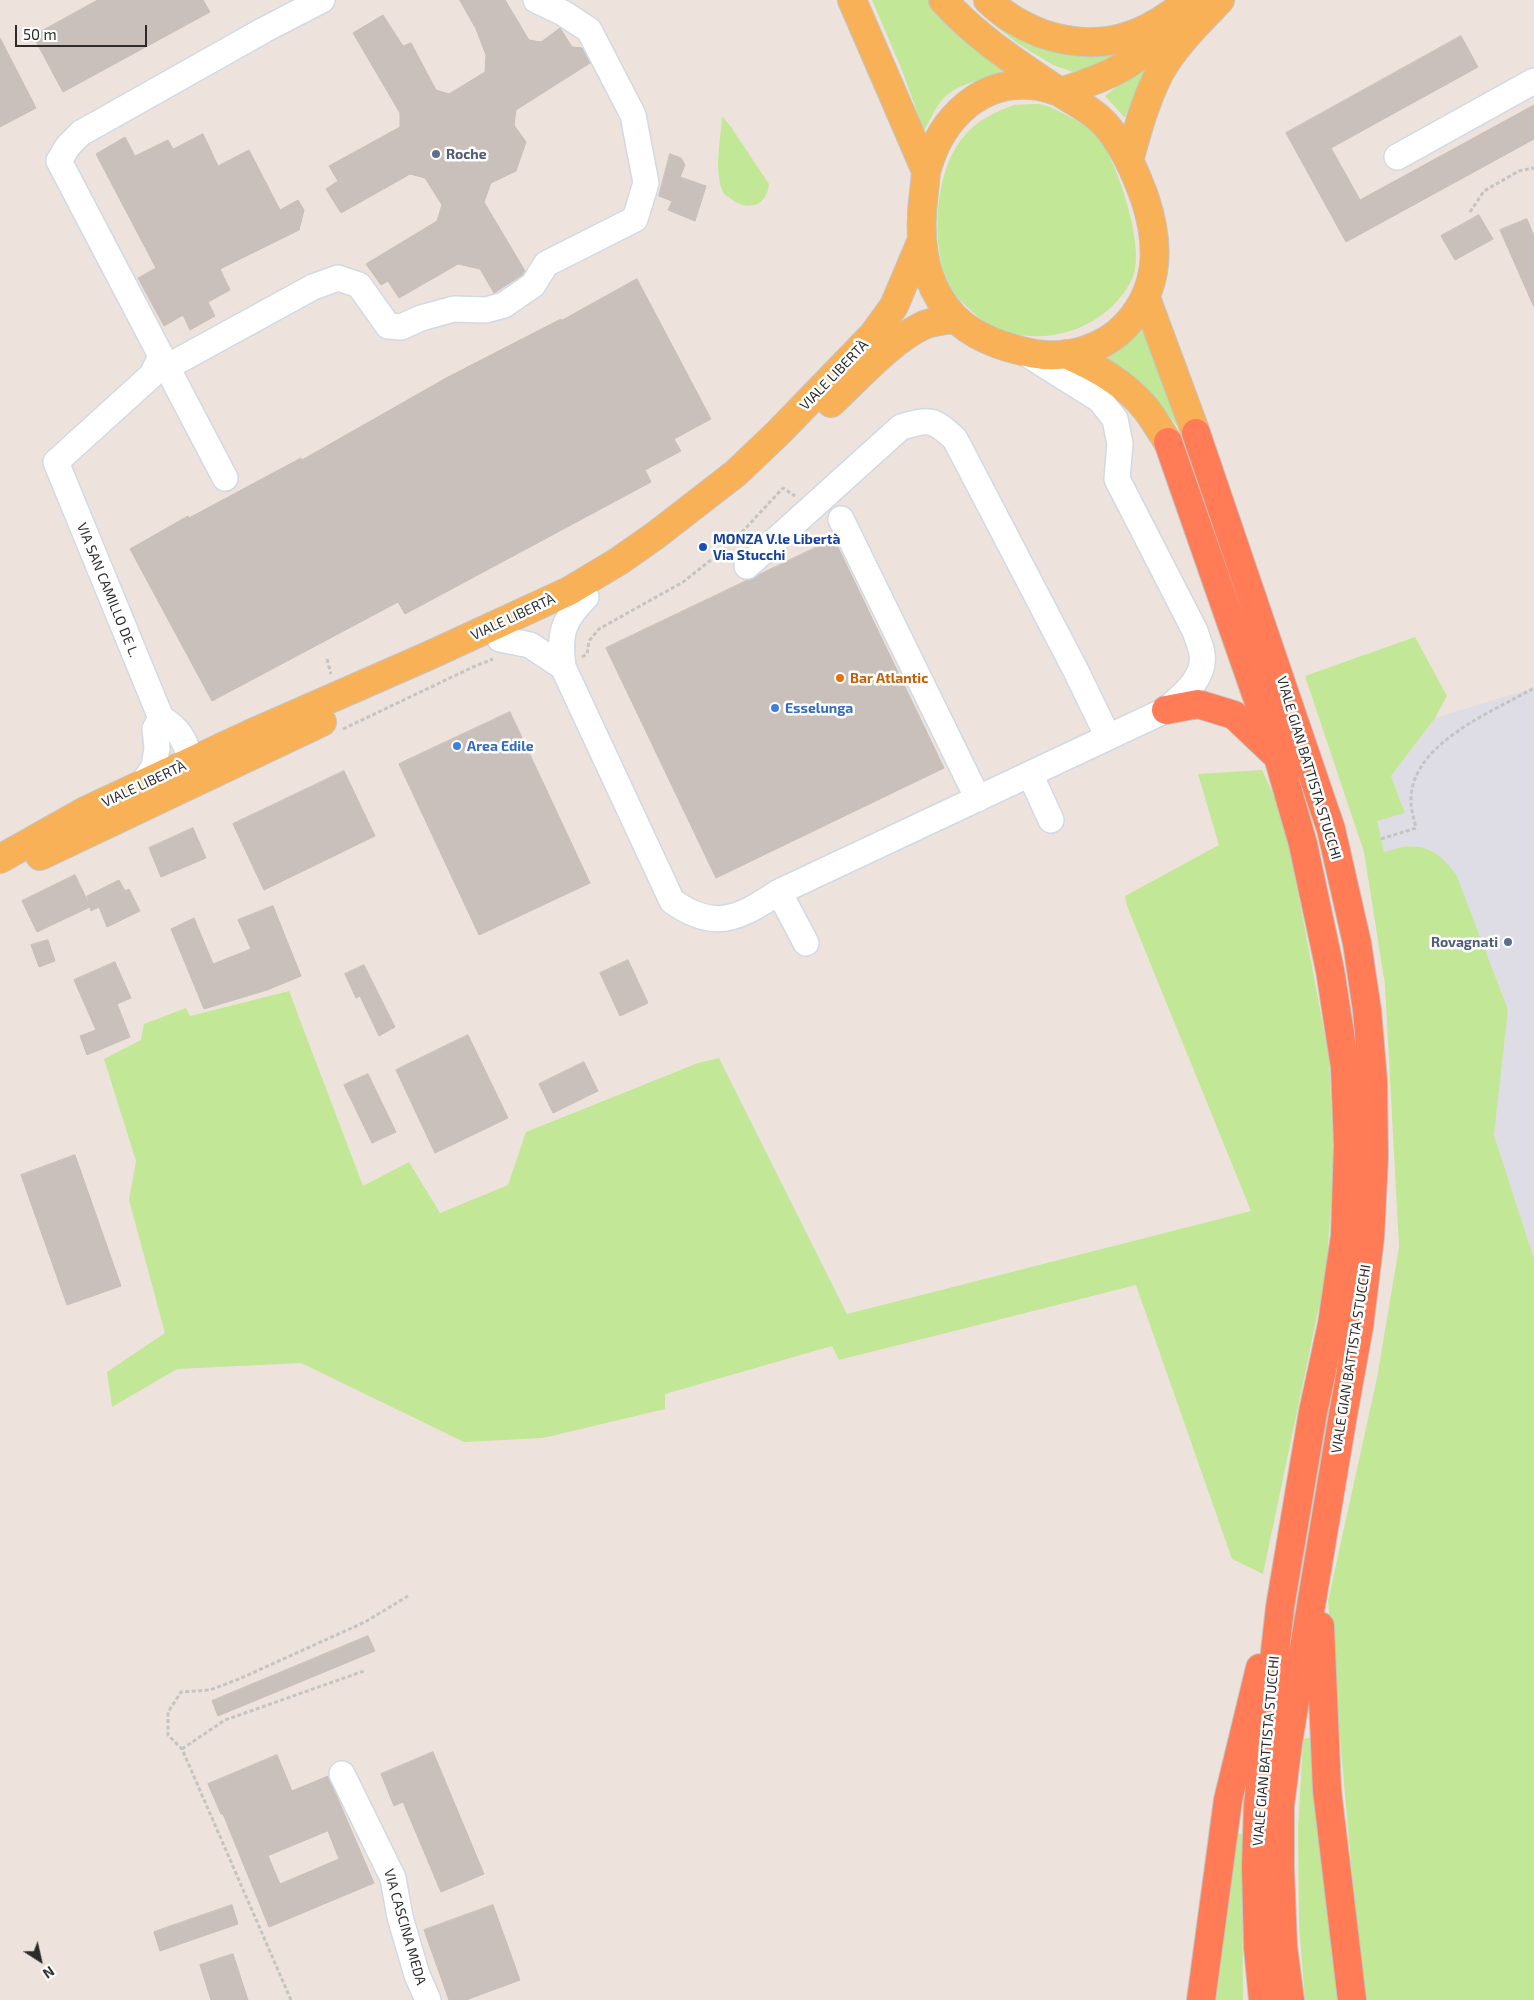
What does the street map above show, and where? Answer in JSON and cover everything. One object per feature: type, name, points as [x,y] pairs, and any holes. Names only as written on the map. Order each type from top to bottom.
[{"type":"highway","name":"VIALE GIAN BATTISTA STUCCHI","points":[[1196,433],[1331,829],[1357,943],[1367,1010],[1373,1080],[1374,1158],[1370,1238],[1360,1327],[1343,1415],[1288,1742],[1280,1806],[1282,1946],[1290,2000]]},
{"type":"highway","name":"VIALE GIAN BATTISTA STUCCHI","points":[[1168,442],[1278,756],[1303,844],[1330,970],[1345,1067],[1348,1145],[1345,1236],[1332,1324],[1314,1412],[1280,1607],[1258,1805],[1256,1867],[1263,2000]]},
{"type":"highway","points":[[1166,710],[1198,704],[1234,715],[1278,756]]},
{"type":"highway","points":[[1318,1570],[1327,1790],[1352,2000]]},
{"type":"highway","points":[[1201,2000],[1228,1800],[1255,1683],[1280,1607]]},
{"type":"main road","name":"VIALE GIAN BATTISTA STUCCHI","points":[[852,0],[926,171]]},
{"type":"main road","name":"VIALE GIAN BATTISTA STUCCHI","points":[[943,0],[984,40],[1092,112],[1105,124],[1129,161],[1146,201],[1156,256],[1153,279],[1146,298],[1127,325],[1113,336],[1084,350],[1050,356],[1000,345],[955,319],[943,304],[926,268],[921,242],[922,208],[926,171],[934,148],[945,128],[970,101],[1002,86],[1021,84],[1039,86],[1060,92]]},
{"type":"main road","points":[[988,0],[1001,13],[1028,29],[1060,39],[1093,43],[1109,42],[1145,30],[1189,0]]},
{"type":"main road","points":[[1060,92],[1100,79],[1136,60],[1177,23],[1197,0]]},
{"type":"main road","points":[[1129,161],[1144,111],[1160,74],[1176,49],[1220,0]]},
{"type":"main road","name":"VIALE LIBERTÀ","points":[[191,783],[569,591],[642,546],[736,473],[779,432],[873,335],[894,306],[921,242]]},
{"type":"main road","name":"VIALE GIAN BATTISTA STUCCHI","points":[[1146,298],[1196,433]]},
{"type":"main road","name":"VIALE LIBERTÀ","points":[[0,859],[85,811],[191,783],[586,597],[658,552],[717,507],[787,446],[896,344],[926,324],[955,319]]},
{"type":"main road","name":"VIALE GIAN BATTISTA STUCCHI","points":[[1066,354],[1094,367],[1119,382],[1146,409],[1168,442]]},
{"type":"main road","points":[[0,874],[139,797]]},
{"type":"street","points":[[225,478],[59,161],[68,146],[81,133],[264,30],[322,0]]},
{"type":"street","points":[[164,362],[313,287],[338,278],[358,285],[388,326],[401,327],[421,318],[454,309],[486,310],[504,304],[533,286],[546,264],[635,219],[646,183],[633,115],[588,30],[564,12],[536,0]]},
{"type":"street","points":[[1398,157],[1534,80]]},
{"type":"street","points":[[586,597],[565,623],[561,639],[563,667],[672,900],[686,911],[705,918],[735,917],[779,892],[1166,710],[1186,693],[1201,671],[1202,654],[1195,631],[1117,479],[1120,444],[1114,419],[1100,400],[1022,351]]},
{"type":"street","name":"VIA SAN CAMILLO DE L.","points":[[161,718],[56,462],[164,362]]},
{"type":"street","points":[[748,566],[901,427],[924,420],[942,426],[955,439],[964,460],[1076,669],[1108,737]]},
{"type":"street","points":[[840,519],[978,799]]},
{"type":"street","points":[[500,639],[530,645],[563,667]]},
{"type":"street","points":[[139,797],[155,762],[157,748],[155,729],[161,718],[174,726],[182,736],[191,783]]},
{"type":"street","points":[[1030,774],[1051,820]]},
{"type":"street","points":[[779,892],[806,942]]},
{"type":"street","name":"VIA CASCINA MEDA","points":[[342,1774],[393,1878],[400,1917],[417,1975],[428,2000]]},
{"type":"path","points":[[1470,212],[1484,191],[1519,171],[1534,168]]},
{"type":"path","points":[[327,658],[333,680]]},
{"type":"path","points":[[1381,839],[1416,828],[1411,795],[1416,778],[1438,745],[1452,734],[1534,688]]},
{"type":"path","points":[[291,2000],[182,1749],[168,1736],[168,1712],[180,1692],[210,1690],[239,1679],[365,1622],[408,1596]]},
{"type":"path","points":[[182,1749],[225,1720],[364,1671]]},
{"type":"shaded area","name":"Rovagnati","points":[[1526,690],[1534,690],[1534,1259],[1494,1135],[1508,1010],[1401,847],[1384,853],[1377,821],[1405,813],[1391,776],[1435,718]]},
{"type":"green space","points":[[872,0],[930,0],[958,32],[1009,74],[980,80],[961,86],[953,91],[939,104],[924,131],[902,70]]},
{"type":"green space","points":[[989,21],[1035,46],[1085,53],[1116,52],[1110,61],[1073,72],[1053,65],[1017,43]]},
{"type":"green space","points":[[1149,61],[1125,118],[1105,96]]},
{"type":"green space","points":[[1037,104],[1048,106],[1094,132],[1111,160],[1127,202],[1132,224],[1136,263],[1133,277],[1124,292],[1113,305],[1086,325],[1054,335],[1037,336],[1008,333],[996,329],[981,319],[962,302],[951,287],[943,268],[939,246],[939,198],[951,156],[961,140],[979,123],[991,115],[1014,105]]},
{"type":"green space","points":[[722,116],[769,184],[764,198],[755,205],[743,205],[726,196],[722,191],[718,163]]},
{"type":"green space","points":[[1143,325],[1179,428],[1141,382],[1101,357]]},
{"type":"green space","points":[[1415,637],[1447,696],[1435,718],[1391,776],[1405,813],[1377,821],[1384,852],[1403,847],[1427,849],[1445,861],[1456,874],[1508,1010],[1494,1135],[1534,1259],[1534,2000],[1363,2000],[1328,1601],[1377,1378],[1399,1247],[1385,985],[1364,852],[1305,676]]},
{"type":"green space","points":[[1262,770],[1284,818],[1329,1057],[1334,1161],[1326,1273],[1263,1574],[1232,1559],[1136,1285],[839,1360],[832,1346],[665,1394],[665,1409],[543,1438],[464,1442],[301,1363],[177,1369],[112,1407],[107,1372],[165,1333],[129,1200],[136,1161],[104,1059],[141,1040],[144,1024],[186,1008],[190,1016],[289,991],[363,1186],[409,1162],[440,1213],[508,1185],[526,1132],[698,1063],[719,1058],[847,1314],[1251,1211],[1127,906],[1125,896],[1219,845],[1198,774]]},
{"type":"green space","points":[[1313,1737],[1342,2000],[1305,2000],[1299,1925],[1298,1830],[1303,1739]]},
{"type":"green space","points":[[1234,1833],[1242,1834],[1243,2000],[1212,2000]]},
{"type":"building","points":[[98,0],[203,0],[210,12],[63,92],[33,36]]},
{"type":"building","name":"Roche","points":[[460,0],[505,0],[529,40],[541,42],[560,28],[572,47],[582,48],[590,63],[516,110],[514,125],[526,142],[516,171],[491,183],[484,202],[525,271],[522,275],[494,293],[480,269],[458,264],[399,298],[388,281],[381,285],[366,264],[437,221],[442,205],[425,178],[410,174],[341,213],[326,189],[338,181],[329,166],[400,127],[400,113],[353,33],[383,15],[403,46],[411,43],[436,90],[449,94],[485,72],[486,55],[476,29]]},
{"type":"building","points":[[1461,36],[1478,67],[1331,148],[1360,200],[1534,105],[1534,139],[1346,242],[1286,133]]},
{"type":"building","points":[[0,38],[36,108],[0,127]]},
{"type":"building","points":[[203,134],[218,166],[249,150],[280,210],[298,200],[304,210],[299,230],[220,269],[230,290],[208,302],[215,316],[190,330],[183,315],[164,326],[138,278],[156,268],[96,154],[125,137],[135,156],[168,140],[173,149]]},
{"type":"building","points":[[670,154],[681,158],[685,165],[680,177],[706,186],[695,221],[668,210],[672,201],[659,196]]},
{"type":"building","points":[[1479,215],[1493,239],[1455,260],[1441,236]]},
{"type":"building","points":[[1527,219],[1534,236],[1534,307],[1500,230]]},
{"type":"building","points":[[637,279],[711,419],[674,439],[681,451],[645,470],[651,482],[405,614],[398,602],[212,701],[130,549],[188,516],[189,518],[301,458],[302,460],[448,377],[562,320]]},
{"type":"building","name":"Esselunga","points":[[834,539],[944,768],[716,878],[606,648]]},
{"type":"building","points":[[510,712],[590,883],[479,935],[399,764]]},
{"type":"building","points":[[344,771],[375,836],[264,890],[233,824]]},
{"type":"building","points":[[193,828],[206,858],[161,877],[149,848]]},
{"type":"building","points":[[75,875],[90,906],[87,896],[119,880],[125,891],[129,889],[140,911],[107,927],[99,907],[91,911],[90,907],[37,932],[22,901]]},
{"type":"building","points":[[273,906],[301,976],[267,990],[204,1009],[171,929],[194,918],[213,964],[251,949],[238,920]]},
{"type":"building","points":[[48,940],[55,961],[39,967],[31,945]]},
{"type":"building","points":[[628,960],[648,1003],[620,1016],[600,973]]},
{"type":"building","points":[[115,962],[131,998],[117,1004],[130,1037],[87,1055],[80,1036],[96,1030],[74,980]]},
{"type":"building","points":[[364,965],[395,1027],[379,1036],[360,996],[356,998],[345,974]]},
{"type":"building","points":[[468,1035],[508,1118],[435,1153],[396,1070]]},
{"type":"building","points":[[584,1062],[598,1091],[553,1113],[539,1084]]},
{"type":"building","points":[[368,1074],[396,1132],[372,1143],[344,1085]]},
{"type":"building","points":[[75,1155],[121,1286],[67,1305],[21,1175]]},
{"type":"building","points":[[368,1636],[375,1651],[218,1716],[212,1701]]},
{"type":"building","points":[[433,1752],[484,1874],[441,1892],[403,1802],[394,1806],[381,1774]]},
{"type":"building","points":[[277,1755],[292,1791],[328,1776],[374,1883],[269,1927],[223,1814],[221,1814],[208,1784]],"holes":[[[328,1831],[339,1859],[280,1884],[268,1856]]]},
{"type":"building","points":[[232,1905],[238,1924],[160,1951],[154,1932]]},
{"type":"building","points":[[493,1905],[520,1980],[466,2000],[449,2000],[424,1930]]},
{"type":"building","points":[[233,1954],[248,2000],[211,2000],[200,1965]]},
{"type":"place","name":"Roche","points":[[436,154]]},
{"type":"place","name":"MONZA V.le Libertà Via Stucchi","points":[[703,547]]},
{"type":"place","name":"Bar Atlantic","points":[[840,678]]},
{"type":"place","name":"Esselunga","points":[[775,708]]},
{"type":"place","name":"Area Edile","points":[[457,746]]},
{"type":"place","name":"Rovagnati","points":[[1508,942]]}]
